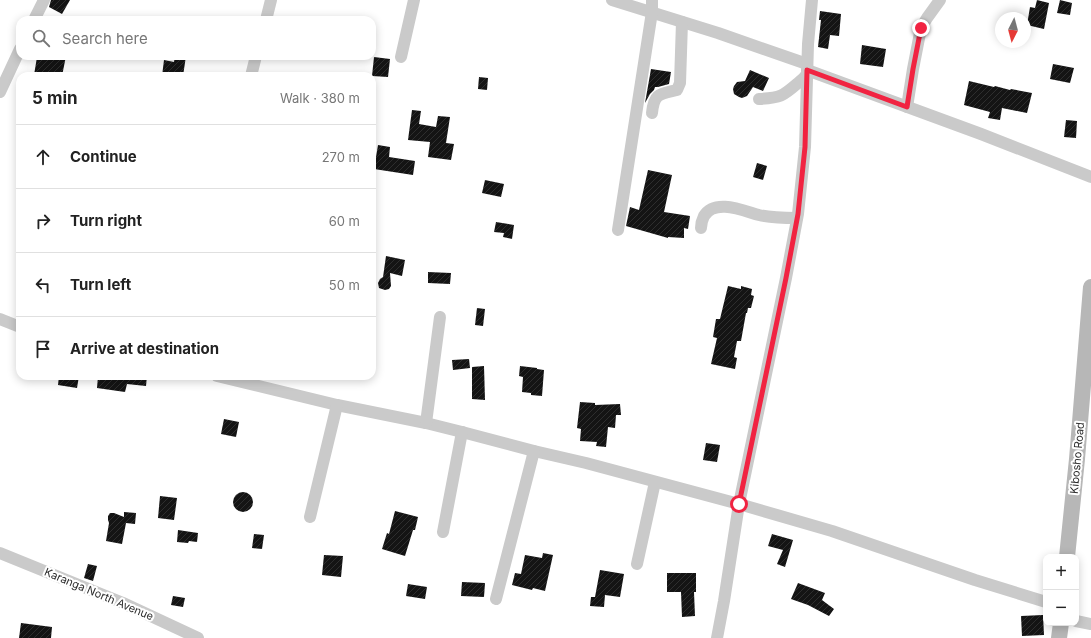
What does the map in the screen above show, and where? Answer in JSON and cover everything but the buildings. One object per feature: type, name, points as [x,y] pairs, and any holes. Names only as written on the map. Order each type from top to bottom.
[{"type":"street","points":[[38,16],[44,0]]},
{"type":"street","points":[[267,16],[271,0]]},
{"type":"street","points":[[401,58],[414,0]]},
{"type":"street","points":[[612,0],[652,6],[682,22],[764,48],[807,69],[1091,177]]},
{"type":"street","points":[[717,638],[739,504],[797,218],[805,147],[808,44],[812,0]]},
{"type":"street","points":[[907,107],[921,28],[940,0]]},
{"type":"street","points":[[618,230],[652,6]]},
{"type":"street","points":[[652,112],[658,95],[677,90],[680,83],[682,22]]},
{"type":"street","points":[[0,92],[16,58]]},
{"type":"street","points":[[252,72],[255,60]]},
{"type":"street","points":[[759,99],[782,96],[792,89],[807,69]]},
{"type":"street","points":[[701,228],[704,216],[716,207],[730,208],[770,217],[797,218]]},
{"type":"street","name":"Kibosho Road","points":[[1067,554],[1077,459],[1091,287]]},
{"type":"street","points":[[426,423],[440,317]]},
{"type":"street","points":[[0,319],[16,325]]},
{"type":"street","points":[[234,380],[337,405],[426,423],[586,463],[739,504],[832,531],[975,580],[1043,601]]},
{"type":"street","points":[[310,517],[337,405]]},
{"type":"street","points":[[443,532],[462,432]]},
{"type":"street","points":[[496,599],[534,451]]},
{"type":"street","points":[[637,564],[656,482]]},
{"type":"street","name":"Karanga North Avenue","points":[[0,553],[122,603],[198,638]]},
{"type":"street","points":[[1079,622],[1091,624]]},
{"type":"street","points":[[1060,638],[1061,626]]},
{"type":"route","points":[[739,504],[798,214],[805,147],[807,70],[907,107],[921,28]]}]
